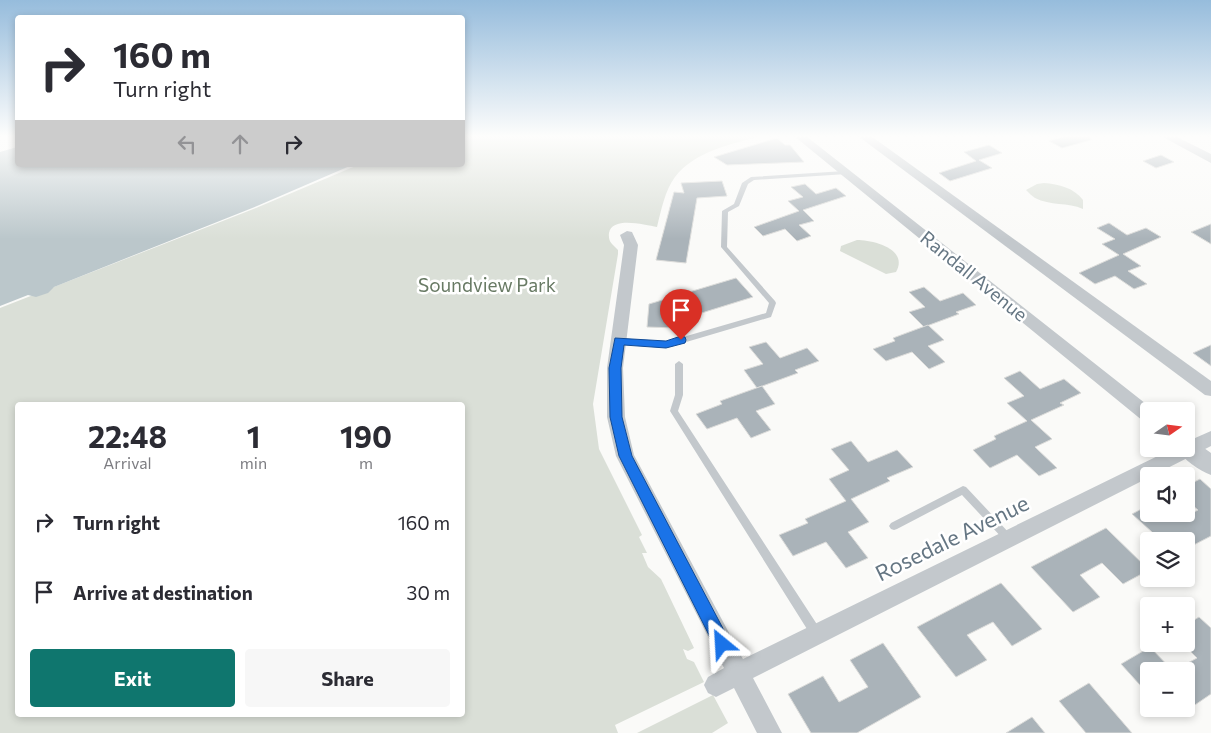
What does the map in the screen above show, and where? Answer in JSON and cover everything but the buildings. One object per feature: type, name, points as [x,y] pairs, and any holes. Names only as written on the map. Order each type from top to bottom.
[{"type":"street","name":"Randall Avenue","points":[[842,170],[1140,409]]},
{"type":"street","points":[[910,170],[1211,390]]},
{"type":"street","points":[[627,235],[631,245],[615,368],[616,417],[625,456],[770,733]]},
{"type":"street","name":"Rosedale Avenue","points":[[1195,445],[1211,438]]},
{"type":"street","points":[[1195,453],[1211,465]]},
{"type":"street","name":"Rosedale Avenue","points":[[716,685],[816,633],[1168,458]]},
{"type":"lane","points":[[619,340],[666,344],[769,315],[773,303],[724,247],[726,211],[737,205],[744,184],[753,178],[845,173]]},
{"type":"lane","points":[[679,364],[680,395],[674,411],[816,633]]},
{"type":"lane","points":[[894,526],[964,490],[1008,538]]},
{"type":"green space","name":"Soundview Park","points":[[346,170],[681,170],[669,188],[657,227],[622,223],[611,228],[609,233],[610,241],[618,250],[618,254],[593,404],[599,449],[642,535],[639,537],[647,553],[642,553],[648,567],[661,579],[694,648],[688,651],[683,649],[687,659],[694,662],[704,682],[615,725],[618,733],[0,733],[0,308],[256,208]]},
{"type":"green space","points":[[1037,184],[1055,184],[1075,192],[1083,200],[1083,209],[1041,200],[1026,190]]},
{"type":"green space","points":[[857,240],[880,244],[894,252],[898,257],[899,264],[896,272],[886,274],[840,251],[841,246]]},
{"type":"green space","points":[[713,695],[728,723],[712,733],[637,733]]},
{"type":"shaded area","points":[[0,170],[340,170],[257,206],[54,287],[48,293],[36,297],[28,295],[0,306]]},
{"type":"route","points":[[681,340],[666,344],[619,340],[615,368],[616,417],[625,456],[722,644]]}]
